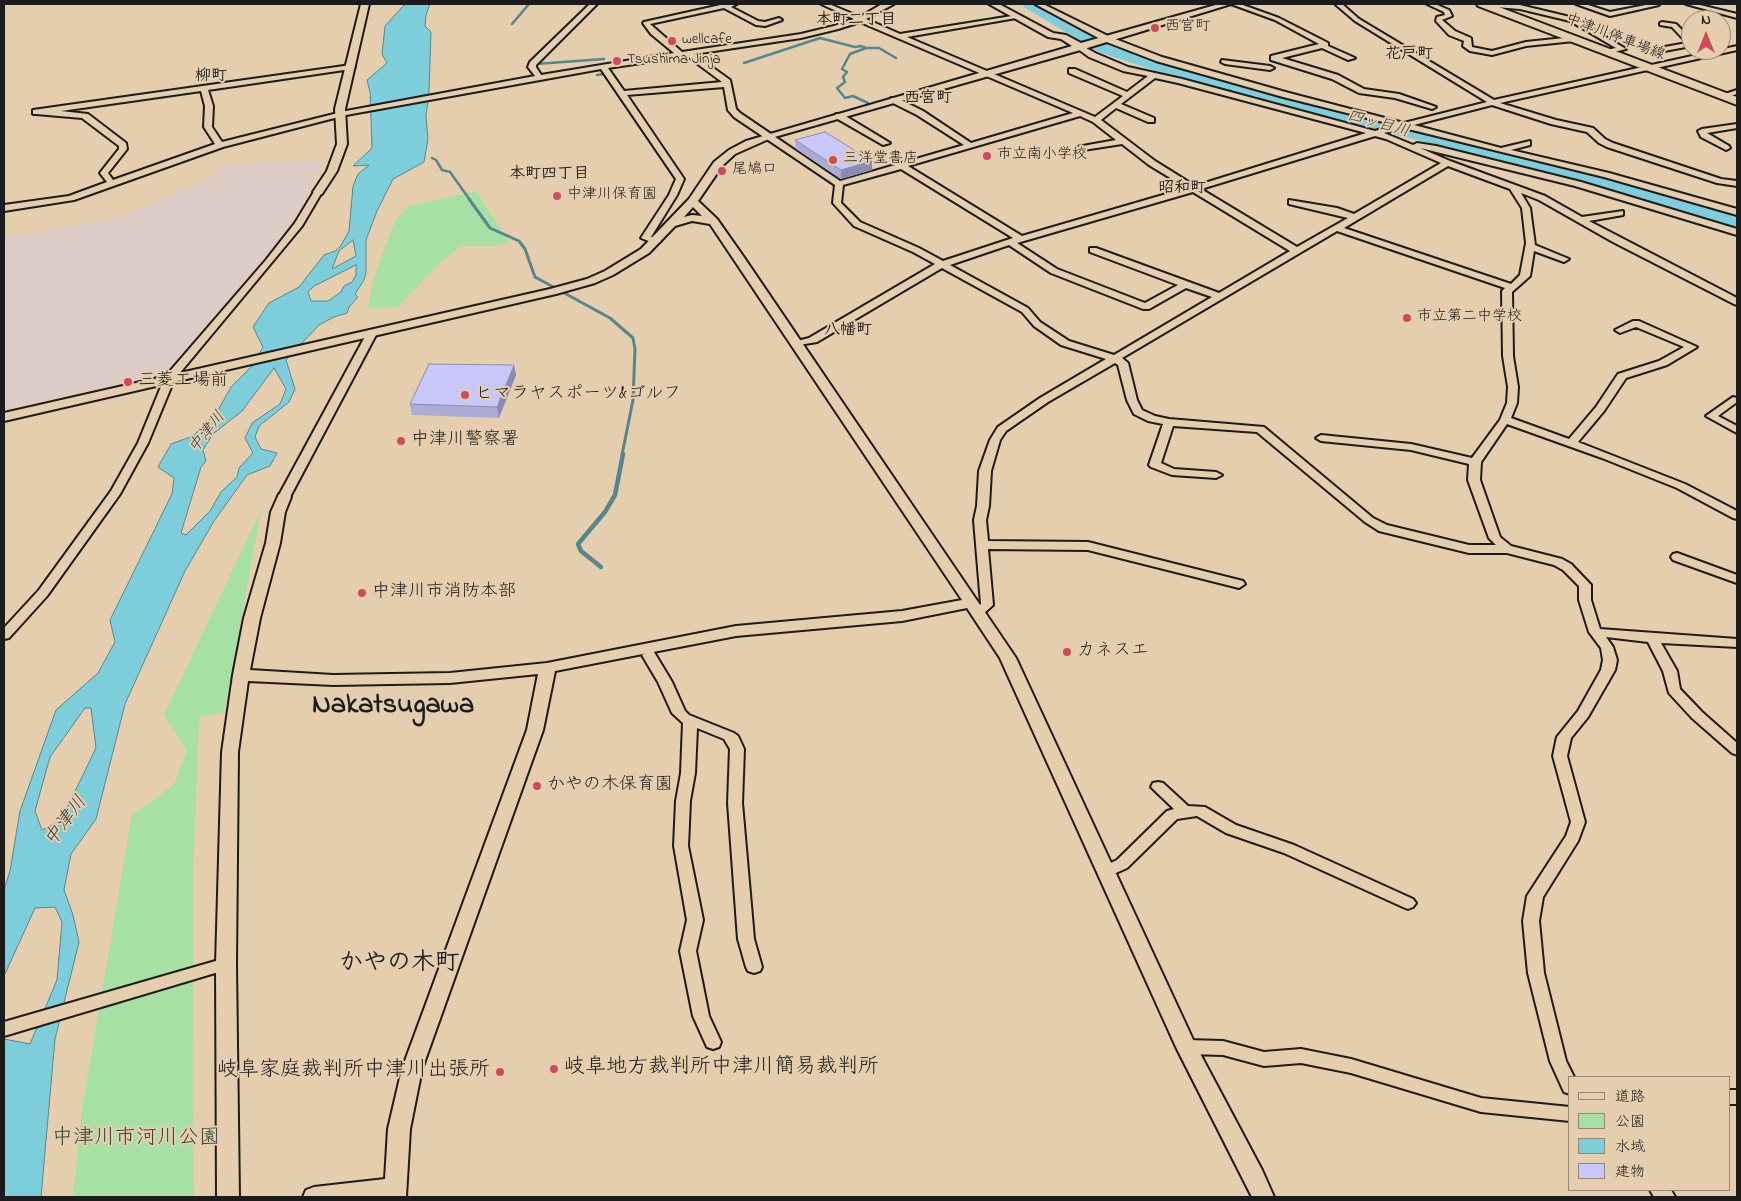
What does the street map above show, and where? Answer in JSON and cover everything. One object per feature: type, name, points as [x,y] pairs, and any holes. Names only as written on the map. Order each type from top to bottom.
[{"type":"main road","name":"中津川停車場線","points":[[1483,4],[1737,101]]},
{"type":"street","points":[[4,635],[43,593],[116,492],[143,443],[169,379],[299,224],[332,171],[342,144],[344,113],[340,109],[365,4]]},
{"type":"street","points":[[539,77],[532,67],[533,64],[594,4]]},
{"type":"street","points":[[824,4],[1096,120],[1152,163],[1298,252]]},
{"type":"street","points":[[4,208],[71,198],[220,145],[344,113],[604,66],[801,36],[836,28],[862,19],[885,5],[891,4]]},
{"type":"street","points":[[993,4],[1051,35],[1063,37],[1083,46],[1092,55],[1126,69],[1179,81],[1376,133],[1447,163],[1542,198],[1737,302]]},
{"type":"street","points":[[1038,4],[1104,40],[1158,59],[1228,80],[1404,126],[1606,175],[1737,212]]},
{"type":"street","points":[[4,417],[552,292],[591,281],[630,262],[646,251],[693,201],[718,164],[732,152],[768,136],[1228,4]]},
{"type":"street","points":[[1234,4],[1277,19],[1351,58]]},
{"type":"street","points":[[1338,4],[1357,20],[1494,102],[1554,122],[1590,130],[1602,141],[1720,181],[1737,183]]},
{"type":"street","points":[[1421,4],[1431,4],[1447,11],[1449,16],[1440,18],[1438,21],[1452,33],[1468,40],[1467,46],[1470,49],[1492,53],[1526,44],[1574,39]]},
{"type":"street","points":[[1483,4],[1520,7],[1572,19],[1622,49],[1609,52]]},
{"type":"street","points":[[1579,4],[1610,14],[1629,8],[1638,10],[1656,5],[1654,4]]},
{"type":"street","points":[[1689,4],[1737,16]]},
{"type":"street","points":[[1707,8],[1722,4]]},
{"type":"street","points":[[780,20],[765,24],[756,23],[728,5],[646,24],[727,84],[732,110],[839,184]]},
{"type":"street","points":[[901,36],[1016,16]]},
{"type":"street","points":[[1662,24],[1674,25],[1681,32]]},
{"type":"street","points":[[1327,45],[1274,58],[1335,77],[1362,91],[1396,96],[1432,107]]},
{"type":"street","points":[[1662,50],[1681,45]]},
{"type":"street","points":[[1262,76],[1278,59]]},
{"type":"street","points":[[797,344],[813,340],[943,264],[1010,242],[1111,214],[1376,133],[1494,102],[1681,60]]},
{"type":"street","points":[[1226,62],[1270,68]]},
{"type":"street","points":[[604,66],[680,179],[673,195],[646,238],[656,241]]},
{"type":"street","points":[[112,184],[104,173],[120,155],[124,145],[85,116],[36,112],[351,67]]},
{"type":"street","points":[[1072,71],[1128,94]]},
{"type":"street","points":[[1096,120],[1154,76]]},
{"type":"street","points":[[623,93],[727,84]]},
{"type":"street","points":[[204,88],[209,106],[208,127],[212,136],[220,145]]},
{"type":"street","points":[[1723,96],[1737,92]]},
{"type":"street","points":[[894,100],[920,113],[969,145]]},
{"type":"street","points":[[1116,105],[1152,120]]},
{"type":"street","points":[[839,184],[1082,113]]},
{"type":"street","points":[[839,116],[886,143]]},
{"type":"street","points":[[1726,148],[1702,132],[1737,126]]},
{"type":"street","points":[[1080,149],[1122,140]]},
{"type":"street","points":[[1502,150],[1527,143]]},
{"type":"street","points":[[1408,147],[1416,145],[1436,148],[1608,193],[1737,232]]},
{"type":"street","points":[[241,675],[333,680],[450,678],[547,668],[736,631],[902,616],[987,605],[980,520],[983,506],[985,471],[995,440],[1002,429],[1044,400],[1114,358],[1218,296],[1298,252],[1447,163]]},
{"type":"street","points":[[902,166],[1021,239]]},
{"type":"street","points":[[1514,188],[1521,185],[1527,172]]},
{"type":"street","points":[[839,184],[837,203],[857,224],[943,264],[1025,310],[1037,324],[1065,343],[1123,362],[1132,400],[1138,412],[1152,419],[1169,422],[1260,429],[1369,520],[1383,528],[1469,549],[1507,549],[1558,562],[1567,567],[1584,585],[1584,600],[1595,632],[1607,647],[1610,660],[1608,670],[1583,714],[1564,737],[1560,756],[1578,822],[1573,837],[1535,896],[1531,921],[1536,973],[1558,1061],[1568,1083]]},
{"type":"street","points":[[1507,549],[1495,538],[1474,480],[1475,462],[1505,420],[1512,403],[1514,387],[1508,356],[1507,292],[1525,276],[1531,247],[1526,208],[1514,188]]},
{"type":"street","points":[[693,201],[713,221],[1008,658],[1186,1047],[1263,1197]]},
{"type":"street","points":[[1292,202],[1323,210],[1337,211],[1354,218]]},
{"type":"street","points":[[1582,220],[1620,212]]},
{"type":"street","points":[[673,223],[692,218],[713,221]]},
{"type":"street","points":[[1336,228],[1513,288]]},
{"type":"street","points":[[1010,242],[1054,271],[1146,307],[1186,284]]},
{"type":"street","points":[[1531,247],[1564,259]]},
{"type":"street","points":[[1093,250],[1218,296]]},
{"type":"street","points":[[1572,443],[1600,409],[1622,376],[1663,363],[1692,347],[1636,323],[1620,330]]},
{"type":"street","points":[[228,1197],[226,964],[230,752],[241,675],[252,618],[273,543],[278,512],[284,497],[372,333]]},
{"type":"street","points":[[1733,400],[1711,416],[1737,430]]},
{"type":"street","points":[[1505,420],[1572,443],[1681,486],[1737,516]]},
{"type":"street","points":[[1169,422],[1155,465],[1172,472],[1216,475]]},
{"type":"street","points":[[1321,438],[1411,447],[1475,462]]},
{"type":"street","points":[[983,545],[1088,546],[1239,584]]},
{"type":"street","points":[[1677,557],[1737,579]]},
{"type":"street","points":[[1595,632],[1652,638],[1737,643]]},
{"type":"street","points":[[1652,638],[1670,671],[1674,690],[1697,715],[1737,750]]},
{"type":"street","points":[[649,655],[665,682],[679,712],[690,721],[729,736],[733,739],[737,749],[736,812],[746,939],[754,967]]},
{"type":"street","points":[[314,1197],[395,1192],[399,1129],[412,1069],[535,730],[544,692],[547,668]]},
{"type":"street","points":[[690,721],[688,774],[683,801],[681,846],[695,920],[688,952],[701,1016],[705,1029],[713,1042]]},
{"type":"street","points":[[1158,787],[1185,810]]},
{"type":"street","points":[[1107,871],[1122,864],[1172,815],[1185,810],[1200,811],[1230,829],[1289,849],[1408,903]]},
{"type":"street","points":[[4,1029],[226,964]]},
{"type":"street","points":[[1186,1047],[1223,1048],[1264,1059],[1301,1056],[1351,1066],[1481,1105],[1568,1114]]},
{"type":"shaded area","points":[[325,160],[290,227],[248,277],[244,286],[168,374],[4,409],[5,238],[121,217],[217,175],[211,168],[246,163]]},
{"type":"green space","points":[[476,191],[510,243],[493,246],[461,246],[441,262],[398,307],[368,309],[374,277],[395,221],[409,206]]},
{"type":"green space","name":"中津川市河川公園","points":[[261,510],[224,713],[199,717],[193,880],[194,1197],[73,1197],[82,1108],[132,815],[174,785],[187,750],[164,715]]},
{"type":"water","name":"中津川","points":[[405,4],[430,4],[425,26],[431,32],[426,117],[428,139],[424,162],[393,179],[377,211],[366,240],[366,273],[355,294],[358,297],[349,307],[347,313],[319,325],[286,360],[295,389],[289,402],[259,426],[255,437],[261,449],[277,453],[270,466],[247,475],[214,521],[185,571],[125,704],[96,819],[71,854],[64,890],[73,915],[79,942],[55,1039],[41,1197],[4,1197],[4,1039],[30,1044],[57,980],[62,922],[55,907],[35,908],[4,976],[4,890],[10,871],[20,811],[56,710],[98,673],[115,642],[110,620],[172,494],[174,478],[158,467],[171,444],[193,436],[217,412],[231,387],[252,366],[263,347],[253,327],[269,303],[299,287],[324,255],[340,247],[349,231],[353,186],[358,174],[369,165],[353,166],[372,148],[370,92],[367,80],[387,63],[382,54],[385,26]],"holes":[[[353,240],[356,256],[332,269],[339,251]],[[356,265],[356,275],[352,282],[344,286],[341,292],[328,301],[311,301],[308,292],[314,286]],[[274,368],[286,389],[280,404],[252,423],[245,438],[253,453],[239,468],[237,477],[221,492],[210,511],[186,535],[181,533],[201,467],[206,461],[203,450],[213,434],[242,411]],[[85,708],[91,708],[96,748],[62,818],[42,830],[35,811],[50,757]]]},
{"type":"building","points":[[825,132],[872,161],[841,170],[795,140]]},
{"type":"building","name":"ヒマラヤスポーツ&ゴルフ","points":[[429,364],[514,365],[497,407],[410,404]]},
{"type":"waterway","points":[[512,24],[529,4]]},
{"type":"waterway","name":"四ッ目川","points":[[1029,4],[1105,49],[1162,68],[1621,188],[1737,222]]},
{"type":"waterway","points":[[744,63],[820,38],[866,48]]},
{"type":"waterway","points":[[866,48],[879,48],[896,58]]},
{"type":"waterway","points":[[866,48],[850,54],[842,69],[847,72],[843,77],[845,82],[837,88],[845,98],[853,96],[868,103]]},
{"type":"waterway","points":[[536,64],[604,59]]},
{"type":"waterway","points":[[597,75],[605,74]]},
{"type":"waterway","points":[[432,158],[436,160],[442,170],[450,172],[470,200]]},
{"type":"waterway","points":[[469,199],[490,228],[519,241],[525,249],[535,277],[610,318],[633,338],[635,349],[633,400],[622,455]]},
{"type":"waterway","points":[[601,567],[581,551],[578,544],[605,512],[615,495],[623,454]]},
{"type":"place","name":"西宮町","points":[[1155,28]]},
{"type":"place","name":"wellcafe","points":[[672,41]]},
{"type":"place","name":"Tsushima Jinja","points":[[617,61]]},
{"type":"place","name":"市立南小学校","points":[[987,156]]},
{"type":"place","name":"三洋堂書店","points":[[833,160]]},
{"type":"place","name":"尾鳩口","points":[[722,171]]},
{"type":"place","name":"中津川保育園","points":[[557,196]]},
{"type":"place","name":"市立第二中学校","points":[[1407,318]]},
{"type":"place","name":"三菱工場前","points":[[128,382]]},
{"type":"place","name":"ヒマラヤスポーツ&ゴルフ","points":[[465,395]]},
{"type":"place","name":"中津川警察署","points":[[401,441]]},
{"type":"place","name":"中津川市消防本部","points":[[362,593]]},
{"type":"place","name":"カネスエ","points":[[1067,652]]},
{"type":"place","name":"かやの木保育園","points":[[537,786]]},
{"type":"place","name":"岐阜地方裁判所中津川簡易裁判所","points":[[554,1069]]},
{"type":"place","name":"岐阜家庭裁判所中津川出張所","points":[[500,1072]]},
{"type":"district","name":"本町二丁目","points":[[856,21]]},
{"type":"district","name":"花戸町","points":[[1409,55]]},
{"type":"district","name":"柳町","points":[[211,77]]},
{"type":"district","name":"西宮町","points":[[928,99]]},
{"type":"district","name":"本町四丁目","points":[[549,175]]},
{"type":"district","name":"昭和町","points":[[1182,189]]},
{"type":"district","name":"八幡町","points":[[848,331]]},
{"type":"district","name":"Nakatsugawa","points":[[393,707]]},
{"type":"district","name":"かやの木町","points":[[399,965]]}]
